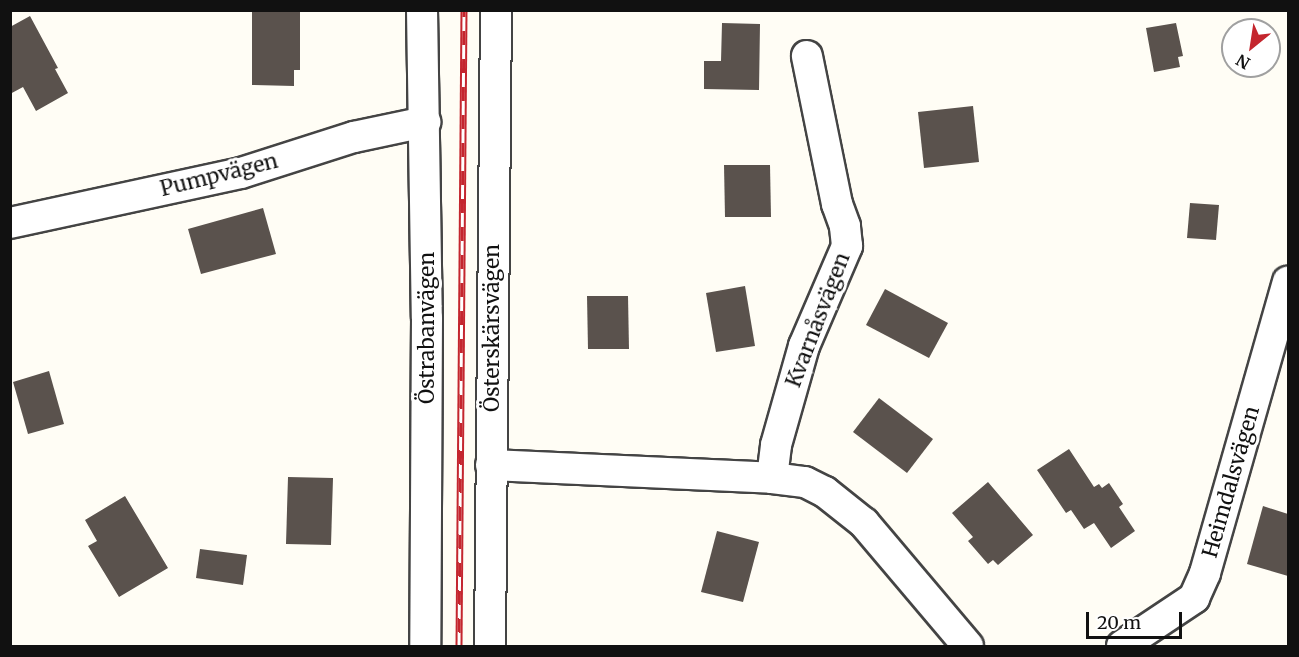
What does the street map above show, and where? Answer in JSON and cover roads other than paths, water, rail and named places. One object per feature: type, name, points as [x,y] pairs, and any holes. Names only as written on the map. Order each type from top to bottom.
[{"type":"street","name":"Östrabanvägen","points":[[422,10],[425,122],[425,646]]},
{"type":"street","name":"Österskärsvägen","points":[[490,646],[495,10]]},
{"type":"street","name":"Kvarnåsvägen","points":[[772,478],[776,445],[804,346],[847,246],[845,226],[837,204],[807,56]]},
{"type":"street","name":"Pumpvägen","points":[[10,223],[241,173],[354,137],[425,122]]},
{"type":"street","name":"Heimdalsvägen","points":[[1122,646],[1194,598],[1205,573],[1288,282]]},
{"type":"street","points":[[491,465],[772,478],[805,482],[847,507],[864,523],[969,646]]},
{"type":"railway","points":[[459,646],[464,10]]}]
